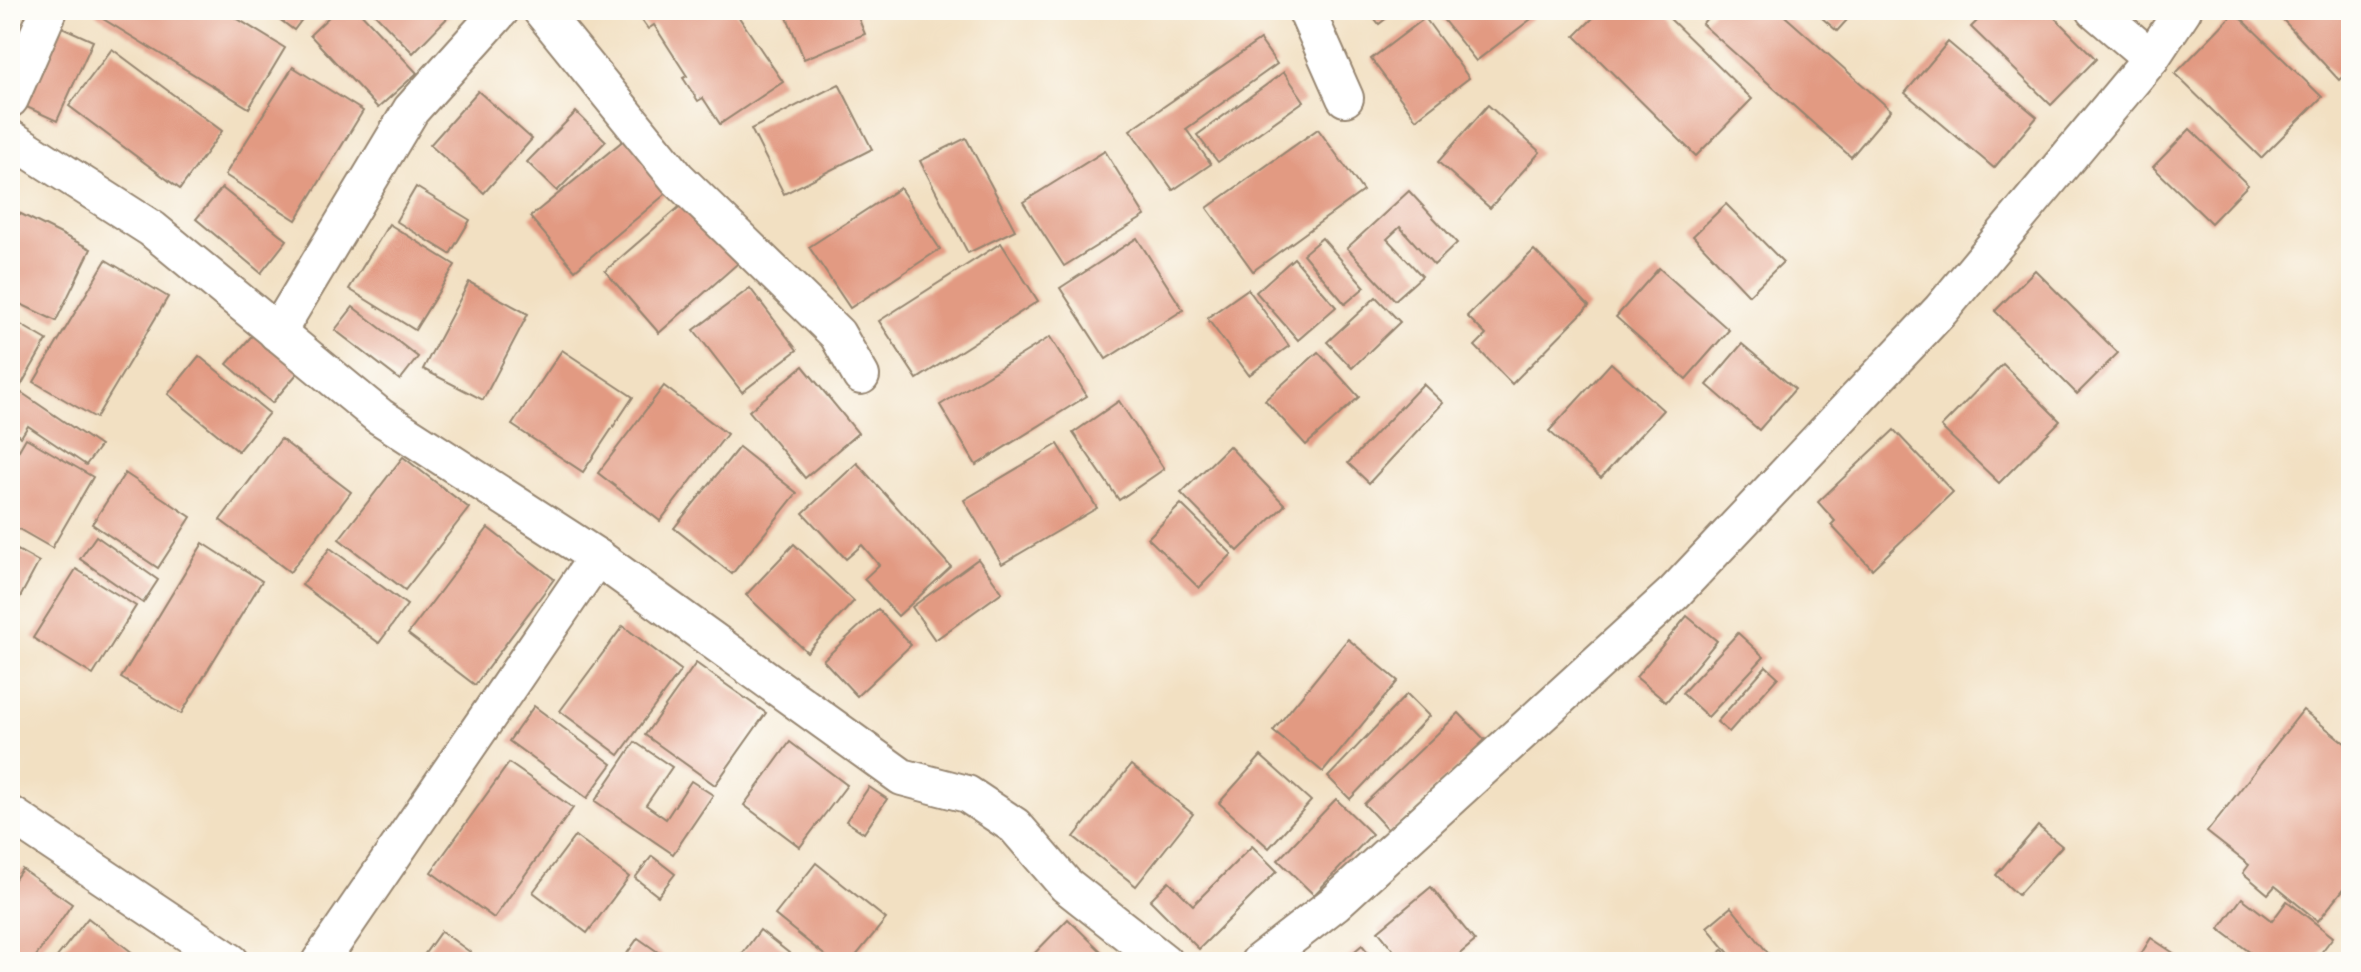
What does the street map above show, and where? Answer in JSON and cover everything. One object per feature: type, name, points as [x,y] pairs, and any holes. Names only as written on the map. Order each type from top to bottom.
[{"type":"street","points":[[10,99],[49,10]]},
{"type":"street","points":[[277,333],[411,110],[501,10]]},
{"type":"street","points":[[541,10],[677,178],[837,334],[861,376]]},
{"type":"street","points":[[1306,10],[1345,98]]},
{"type":"street","points":[[2095,10],[2151,58]]},
{"type":"street","points":[[1259,962],[1335,903],[1674,593],[1941,310],[2151,58],[2183,10]]},
{"type":"street","points":[[10,138],[152,229],[379,416],[597,557],[902,777],[967,794],[1015,826],[1066,885],[1164,962]]},
{"type":"street","points":[[320,962],[597,557]]},
{"type":"street","points":[[10,814],[227,962]]},
{"type":"building","points":[[98,10],[223,10],[285,48],[249,108],[95,14]]},
{"type":"building","points":[[267,10],[309,10],[294,30]]},
{"type":"building","points":[[336,10],[358,10],[417,73],[378,108],[310,35]]},
{"type":"building","points":[[371,10],[455,10],[413,53]]},
{"type":"building","points":[[734,10],[783,82],[720,124],[703,98],[698,101],[683,78],[687,76],[654,25],[648,29],[636,12]]},
{"type":"building","points":[[784,10],[855,10],[865,34],[804,59]]},
{"type":"building","points":[[1368,10],[1397,10],[1379,24]]},
{"type":"building","points":[[1442,10],[1543,10],[1476,61],[1438,13]]},
{"type":"building","points":[[1601,10],[1661,10],[1752,99],[1696,156],[1575,36]]},
{"type":"building","points":[[1714,10],[1778,10],[1891,110],[1851,157],[1702,24]]},
{"type":"building","points":[[1813,10],[1856,10],[1837,31]]},
{"type":"building","points":[[1988,10],[2047,10],[2096,59],[2051,105],[1971,27]]},
{"type":"building","points":[[2274,10],[2351,10],[2351,69],[2339,80]]},
{"type":"building","points":[[2235,12],[2322,97],[2261,158],[2175,74]]},
{"type":"building","points":[[1425,18],[1469,78],[1416,119],[1371,59]]},
{"type":"building","points":[[53,23],[93,41],[57,121],[18,103]]},
{"type":"building","points":[[1260,40],[1277,64],[1186,129],[1211,164],[1173,190],[1130,130]]},
{"type":"building","points":[[1948,42],[2037,117],[1994,168],[1905,93]]},
{"type":"building","points":[[112,49],[222,131],[180,189],[69,106]]},
{"type":"building","points":[[293,67],[363,111],[296,220],[225,175]]},
{"type":"building","points":[[1284,72],[1304,101],[1218,162],[1197,135]]},
{"type":"building","points":[[839,84],[872,149],[784,194],[751,129]]},
{"type":"building","points":[[478,91],[532,139],[484,193],[430,145]]},
{"type":"building","points":[[1488,105],[1540,152],[1490,208],[1438,162]]},
{"type":"building","points":[[576,112],[606,141],[557,191],[527,162]]},
{"type":"building","points":[[1318,129],[1363,191],[1253,271],[1207,208]]},
{"type":"building","points":[[2190,129],[2248,185],[2211,223],[2153,167]]},
{"type":"building","points":[[630,135],[674,187],[575,270],[530,217]]},
{"type":"building","points":[[966,138],[1015,230],[968,253],[920,161]]},
{"type":"building","points":[[1105,151],[1145,216],[1064,266],[1023,202]]},
{"type":"building","points":[[416,187],[470,220],[450,254],[396,221]]},
{"type":"building","points":[[222,188],[287,240],[261,273],[196,219]]},
{"type":"building","points":[[900,188],[940,249],[850,308],[809,247]]},
{"type":"building","points":[[1409,191],[1457,243],[1434,265],[1400,227],[1387,239],[1422,276],[1395,300],[1347,248]]},
{"type":"building","points":[[692,196],[745,257],[659,333],[605,271]]},
{"type":"building","points":[[1726,204],[1783,262],[1749,295],[1693,236]]},
{"type":"building","points":[[19,213],[91,249],[56,321],[10,299],[10,231]]},
{"type":"building","points":[[389,224],[455,265],[415,330],[349,289]]},
{"type":"building","points":[[1137,238],[1183,310],[1106,359],[1060,288]]},
{"type":"building","points":[[1322,238],[1365,287],[1345,304],[1303,254]]},
{"type":"building","points":[[1001,243],[1038,301],[917,379],[879,321]]},
{"type":"building","points":[[1534,250],[1589,306],[1512,384],[1475,346],[1486,335],[1467,316]]},
{"type":"building","points":[[1294,258],[1336,307],[1298,340],[1256,292]]},
{"type":"building","points":[[106,260],[168,297],[96,418],[34,382]]},
{"type":"building","points":[[1659,268],[1729,330],[1686,379],[1616,317]]},
{"type":"building","points":[[2035,270],[2118,353],[2077,394],[1995,311]]},
{"type":"building","points":[[469,282],[528,314],[483,400],[423,369]]},
{"type":"building","points":[[750,288],[797,350],[742,392],[694,330]]},
{"type":"building","points":[[1248,289],[1289,346],[1249,375],[1207,318]]},
{"type":"building","points":[[1376,297],[1400,322],[1352,368],[1327,342]]},
{"type":"building","points":[[353,307],[418,357],[400,380],[335,330]]},
{"type":"building","points":[[16,322],[47,340],[20,387],[10,381],[10,333]]},
{"type":"building","points":[[257,330],[302,368],[272,403],[227,364]]},
{"type":"building","points":[[1050,337],[1087,396],[976,465],[940,405]]},
{"type":"building","points":[[1742,344],[1795,389],[1759,430],[1707,385]]},
{"type":"building","points":[[562,350],[633,397],[583,472],[512,425]]},
{"type":"building","points":[[1318,352],[1359,397],[1306,445],[1265,400]]},
{"type":"building","points":[[199,356],[269,413],[238,451],[168,394]]},
{"type":"building","points":[[1611,363],[1663,410],[1601,478],[1549,431]]},
{"type":"building","points":[[2003,364],[2060,421],[1999,483],[1941,427]]},
{"type":"building","points":[[803,366],[858,433],[805,478],[749,411]]},
{"type":"building","points":[[1423,384],[1443,403],[1369,483],[1348,463]]},
{"type":"building","points":[[664,386],[727,434],[660,521],[598,473]]},
{"type":"building","points":[[22,393],[100,446],[86,465],[28,426],[21,437],[10,429],[10,411]]},
{"type":"building","points":[[1119,401],[1164,469],[1119,500],[1073,433]]},
{"type":"building","points":[[1894,430],[1953,492],[1872,569],[1831,525],[1835,521],[1818,502]]},
{"type":"building","points":[[26,438],[93,477],[52,548],[10,524],[10,444],[19,450]]},
{"type":"building","points":[[281,439],[351,492],[290,572],[220,520]]},
{"type":"building","points":[[1058,444],[1097,508],[1002,564],[964,500]]},
{"type":"building","points":[[1229,446],[1285,505],[1238,551],[1181,493]]},
{"type":"building","points":[[739,447],[797,493],[732,574],[674,528]]},
{"type":"building","points":[[403,457],[469,508],[405,590],[339,539]]},
{"type":"building","points":[[857,463],[951,567],[898,616],[864,579],[879,565],[862,545],[846,559],[803,513]]},
{"type":"building","points":[[125,473],[191,517],[158,568],[92,524]]},
{"type":"building","points":[[1181,504],[1232,554],[1199,588],[1148,538]]},
{"type":"building","points":[[488,528],[554,579],[475,685],[408,634]]},
{"type":"building","points":[[96,536],[158,580],[143,603],[80,559]]},
{"type":"building","points":[[203,543],[262,581],[181,714],[121,678]]},
{"type":"building","points":[[794,544],[854,601],[807,652],[746,595]]},
{"type":"building","points":[[10,546],[39,562],[10,616]]},
{"type":"building","points":[[330,548],[407,605],[379,643],[302,585]]},
{"type":"building","points":[[978,559],[1002,592],[935,640],[912,607]]},
{"type":"building","points":[[76,569],[136,606],[93,675],[33,638]]},
{"type":"building","points":[[878,609],[911,645],[857,696],[823,660]]},
{"type":"building","points":[[1687,616],[1717,641],[1666,702],[1636,677]]},
{"type":"building","points":[[623,626],[681,670],[619,755],[560,711]]},
{"type":"building","points":[[1738,633],[1764,657],[1708,717],[1682,693]]},
{"type":"building","points":[[1348,639],[1398,681],[1323,772],[1273,731]]},
{"type":"building","points":[[696,663],[766,713],[715,785],[645,735]]},
{"type":"building","points":[[1766,666],[1778,677],[1729,732],[1717,722]]},
{"type":"building","points":[[1407,694],[1429,716],[1350,799],[1328,777]]},
{"type":"building","points":[[534,706],[612,764],[587,798],[509,741]]},
{"type":"building","points":[[2303,710],[2351,748],[2351,880],[2318,921],[2275,886],[2268,894],[2243,873],[2249,865],[2207,832]]},
{"type":"building","points":[[1459,713],[1485,740],[1390,832],[1364,804]]},
{"type":"building","points":[[635,742],[672,767],[646,805],[666,819],[691,781],[713,795],[673,854],[595,801]]},
{"type":"building","points":[[790,742],[847,785],[800,847],[744,805]]},
{"type":"building","points":[[1261,756],[1311,801],[1269,848],[1219,803]]},
{"type":"building","points":[[509,763],[573,808],[494,918],[431,872]]},
{"type":"building","points":[[1131,765],[1193,814],[1136,886],[1074,837]]},
{"type":"building","points":[[869,787],[887,799],[864,833],[846,821]]},
{"type":"building","points":[[1336,799],[1372,834],[1314,895],[1278,860]]},
{"type":"building","points":[[2038,826],[2062,846],[2018,895],[1996,875]]},
{"type":"building","points":[[575,836],[629,877],[587,933],[533,892]]},
{"type":"building","points":[[10,843],[20,851],[10,863]]},
{"type":"building","points":[[1252,846],[1277,871],[1199,949],[1150,900],[1169,881],[1193,905]]},
{"type":"building","points":[[652,856],[675,874],[658,896],[635,878]]},
{"type":"building","points":[[816,863],[886,919],[851,962],[833,962],[775,915]]},
{"type":"building","points":[[22,869],[72,904],[32,962],[10,962],[10,886]]},
{"type":"building","points":[[1431,887],[1475,941],[1450,962],[1403,962],[1378,931]]},
{"type":"building","points":[[2242,898],[2272,921],[2287,901],[2333,937],[2314,962],[2263,962],[2219,929]]},
{"type":"building","points":[[1731,907],[1775,962],[1736,962],[1707,927]]},
{"type":"building","points":[[88,918],[138,957],[133,962],[53,962]]},
{"type":"building","points":[[1068,919],[1112,962],[1026,962]]},
{"type":"building","points":[[760,930],[789,953],[782,962],[736,962]]},
{"type":"building","points":[[441,931],[481,960],[419,962]]},
{"type":"building","points":[[638,938],[672,962],[621,962]]},
{"type":"building","points":[[2151,938],[2187,962],[2136,962]]},
{"type":"building","points":[[1362,945],[1376,962],[1342,962]]},
{"type":"building","points":[[1723,950],[1732,962],[1708,962]]}]
